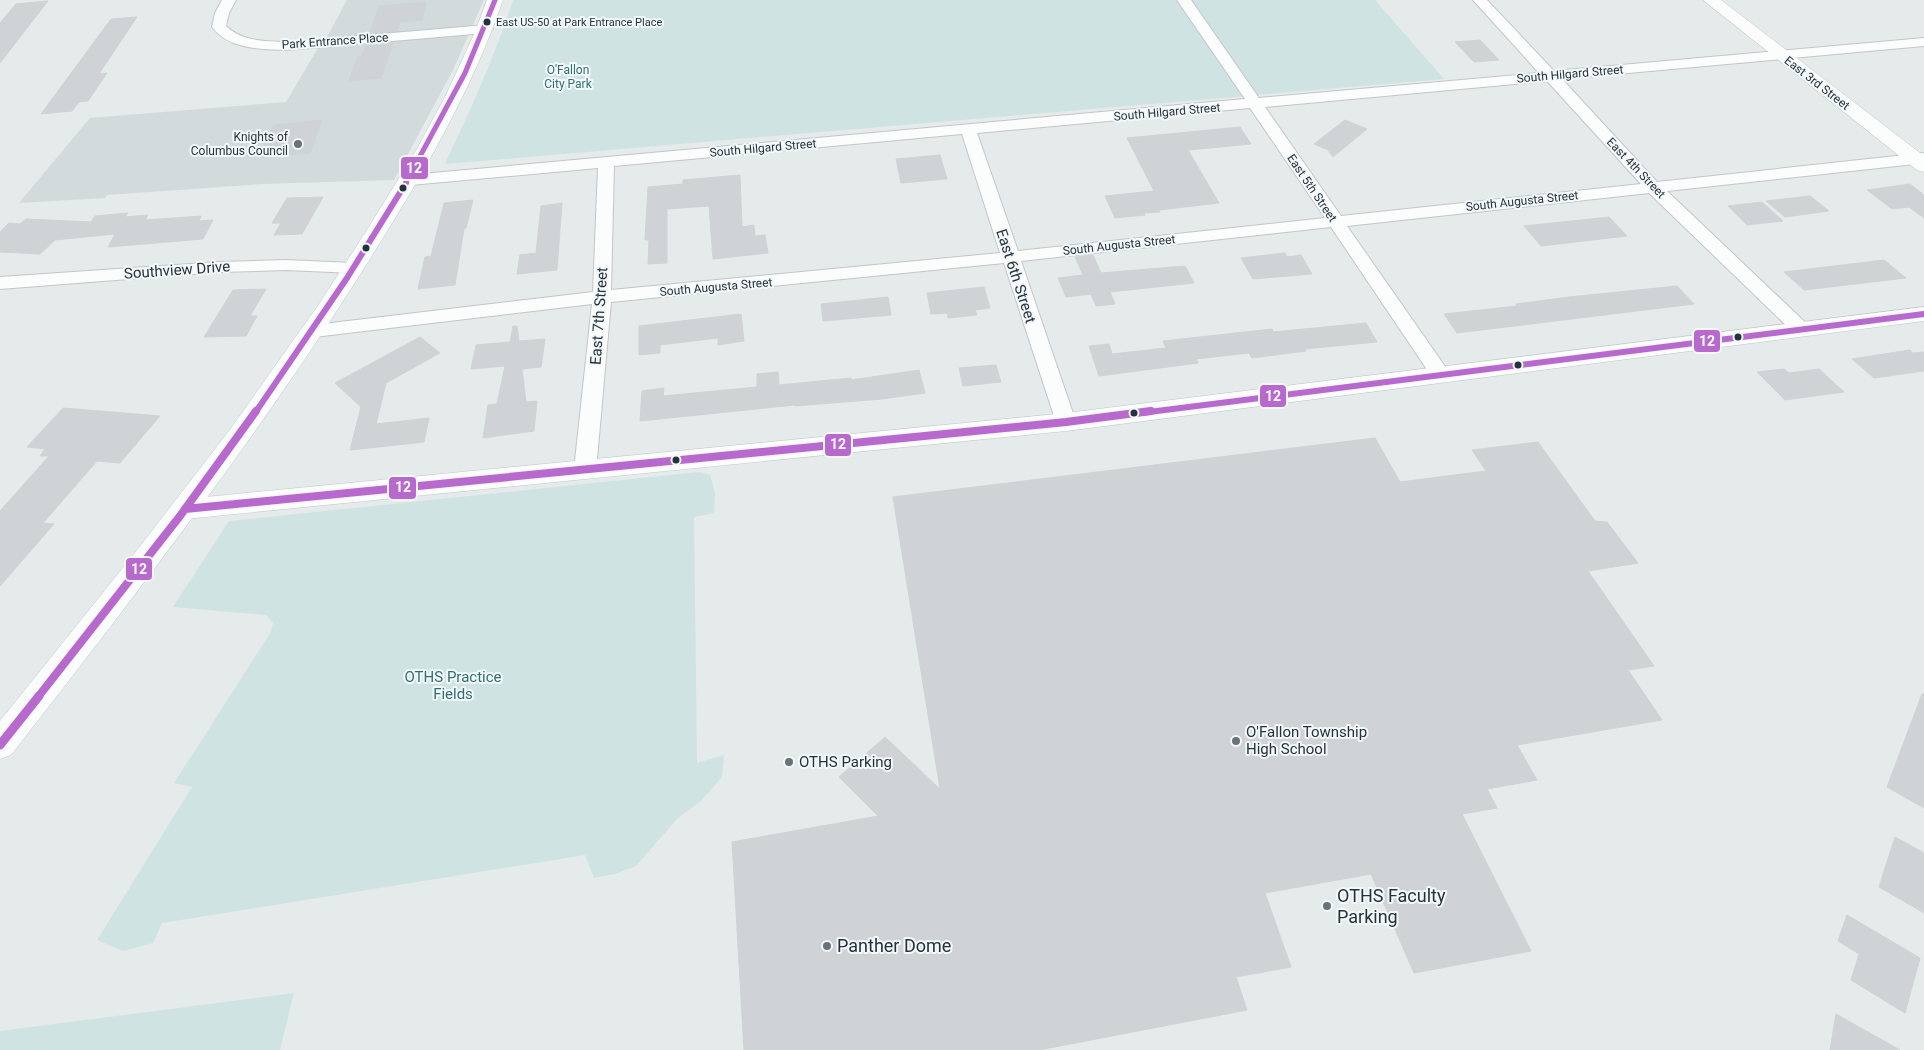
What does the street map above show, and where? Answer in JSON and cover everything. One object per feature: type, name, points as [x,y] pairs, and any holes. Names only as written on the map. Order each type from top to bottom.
[{"type":"street","name":"Park Entrance Place","points":[[230,0],[222,13],[219,27],[230,37],[260,45],[286,46],[486,30]]},
{"type":"street","points":[[0,745],[185,509],[314,331],[410,180],[442,121],[486,30],[495,0]]},
{"type":"street","name":"East 5th Street","points":[[1184,0],[1441,375]]},
{"type":"street","name":"East 4th Street","points":[[1480,0],[1653,187],[1801,328]]},
{"type":"street","name":"East 3rd Street","points":[[1711,0],[1921,161]]},
{"type":"street","name":"South Hilgard Street","points":[[410,180],[1924,42]]},
{"type":"street","name":"East 6th Street","points":[[968,129],[1066,422]]},
{"type":"street","name":"South Augusta Street","points":[[314,331],[602,297],[1010,257],[1653,187],[1921,161]]},
{"type":"street","name":"East 7th Street","points":[[585,470],[602,297],[606,162]]},
{"type":"street","name":"Southview Drive","points":[[0,283],[219,267],[286,265],[354,268]]},
{"type":"street","points":[[185,509],[1066,422],[1924,314]]},
{"type":"shaded area","points":[[347,0],[484,0],[453,70],[394,180],[262,184],[107,195],[105,198],[19,203],[90,118],[286,102],[318,48],[327,37]]},
{"type":"green space","name":"O'Fallon City Park","points":[[513,0],[1375,0],[1444,79],[445,164],[490,63]]},
{"type":"green space","name":"OTHS Practice Fields","points":[[699,472],[710,475],[715,493],[714,513],[694,517],[697,763],[724,755],[722,777],[701,801],[677,819],[636,866],[614,874],[594,878],[585,855],[162,923],[153,943],[123,951],[97,940],[192,787],[174,783],[271,632],[273,623],[266,615],[173,607],[229,521]]},
{"type":"green space","points":[[294,993],[280,1050],[0,1050],[0,1031]]},
{"type":"building","points":[[48,1],[0,63],[0,23],[16,4]]},
{"type":"building","points":[[426,2],[422,20],[400,22],[397,31],[370,33],[379,6]]},
{"type":"building","points":[[137,17],[99,74],[107,73],[88,101],[79,102],[72,111],[41,114],[111,19]]},
{"type":"building","points":[[1480,40],[1499,60],[1474,62],[1455,42]]},
{"type":"building","points":[[393,43],[381,78],[349,81],[358,56],[362,56],[366,45]]},
{"type":"building","name":"Knights of Columbus Council","points":[[322,120],[310,153],[260,157],[274,125]]},
{"type":"building","points":[[1345,120],[1367,129],[1333,157],[1328,150],[1314,144]]},
{"type":"building","points":[[1240,127],[1251,144],[1188,150],[1219,203],[1159,210],[1160,212],[1144,213],[1145,215],[1115,218],[1105,196],[1154,191],[1127,138]]},
{"type":"building","points":[[940,155],[947,179],[901,183],[896,159]]},
{"type":"building","points":[[740,175],[742,227],[754,225],[755,236],[765,235],[768,253],[713,259],[709,206],[667,209],[667,263],[648,264],[649,240],[645,240],[648,187],[683,184],[683,180]]},
{"type":"building","points":[[1910,184],[1924,195],[1924,218],[1909,207],[1892,209],[1867,190]]},
{"type":"building","points":[[1810,196],[1829,211],[1785,217],[1766,201]]},
{"type":"building","points":[[323,197],[302,234],[274,235],[281,223],[272,223],[287,198]]},
{"type":"building","points":[[473,200],[466,228],[464,229],[455,285],[418,289],[425,257],[431,256],[444,203]]},
{"type":"building","points":[[1762,202],[1783,221],[1747,225],[1728,206]]},
{"type":"building","points":[[562,203],[557,270],[517,274],[520,255],[536,253],[541,206]]},
{"type":"building","points":[[128,213],[125,217],[148,215],[145,220],[201,216],[199,221],[213,220],[203,239],[108,247],[115,234],[55,240],[40,254],[0,252],[0,232],[9,223],[20,224],[26,219],[91,222],[95,216]]},
{"type":"building","points":[[1609,217],[1627,236],[1541,246],[1524,226]]},
{"type":"building","points":[[1285,253],[1287,257],[1301,255],[1312,274],[1253,279],[1241,258]]},
{"type":"building","points":[[1093,255],[1101,273],[1185,266],[1194,283],[1110,292],[1115,304],[1096,306],[1091,294],[1066,297],[1058,278],[1083,275],[1075,257]]},
{"type":"building","points":[[1884,260],[1906,278],[1804,290],[1784,272]]},
{"type":"building","points":[[1677,286],[1694,304],[1457,333],[1444,314],[1517,306],[1516,304],[1569,297]]},
{"type":"building","points":[[984,287],[990,308],[975,310],[977,315],[948,318],[947,313],[931,314],[927,293]]},
{"type":"building","points":[[266,289],[250,316],[257,316],[246,336],[204,337],[233,290]]},
{"type":"building","points":[[888,297],[891,315],[823,321],[821,304]]},
{"type":"building","points":[[741,314],[744,341],[718,345],[718,338],[660,345],[660,353],[639,355],[639,326]]},
{"type":"building","points":[[1366,323],[1377,342],[1305,349],[1306,351],[1252,358],[1249,353],[1196,359],[1198,363],[1099,376],[1089,346],[1109,344],[1112,354],[1166,348],[1163,341],[1272,329],[1273,332]]},
{"type":"building","points":[[513,326],[517,326],[519,341],[545,339],[541,367],[522,369],[526,402],[537,401],[534,431],[483,438],[488,405],[497,404],[505,366],[471,369],[476,345],[510,342]]},
{"type":"building","points":[[420,337],[440,353],[386,383],[376,424],[429,418],[424,442],[350,450],[361,407],[335,383]]},
{"type":"building","points":[[1910,350],[1913,353],[1924,352],[1924,371],[1874,378],[1852,359]]},
{"type":"building","points":[[996,365],[1001,382],[963,386],[959,368]]},
{"type":"building","points":[[1784,369],[1789,373],[1819,369],[1844,392],[1785,400],[1757,372]]},
{"type":"building","points":[[919,370],[925,393],[882,399],[795,405],[640,421],[642,391],[664,388],[663,396],[757,387],[757,374],[778,372],[779,385],[851,378],[851,380]]},
{"type":"building","points":[[63,408],[160,416],[120,463],[97,461],[43,523],[54,524],[0,586],[0,511],[49,456],[40,456],[45,449],[27,447]]},
{"type":"building","name":"O'Fallon Township High School","points":[[1375,438],[1400,482],[1486,471],[1472,450],[1538,442],[1595,521],[1607,522],[1638,563],[1588,571],[1654,666],[1628,670],[1662,720],[1517,745],[1537,780],[1487,789],[1497,808],[1462,814],[1531,951],[1414,973],[1371,874],[1265,893],[1291,967],[1236,977],[1247,1010],[1039,1050],[744,1050],[732,842],[878,816],[839,777],[885,737],[940,789],[893,497]]},
{"type":"building","points":[[1922,694],[1924,694],[1924,808],[1887,787]]},
{"type":"building","points":[[1895,837],[1924,853],[1924,913],[1879,887]]},
{"type":"building","points":[[1847,915],[1920,958],[1905,1013],[1851,980],[1859,954],[1838,941]]},
{"type":"building","points":[[1836,1014],[1900,1050],[1830,1050]]},
{"type":"transit line","name":"12","points":[[0,745],[180,516],[307,339],[368,245],[429,143],[465,73],[495,0]]},
{"type":"transit line","name":"12","points":[[185,509],[1066,422],[1924,314]]},
{"type":"place","name":"East US-50 at Park Entrance Place","points":[[487,22]]},
{"type":"place","name":"Knights of Columbus Council","points":[[298,144]]},
{"type":"place","name":"O'Fallon Township High School","points":[[1236,741]]},
{"type":"place","name":"OTHS Parking","points":[[789,762]]},
{"type":"place","name":"OTHS Faculty Parking","points":[[1327,906]]},
{"type":"place","name":"Panther Dome","points":[[827,946]]}]
